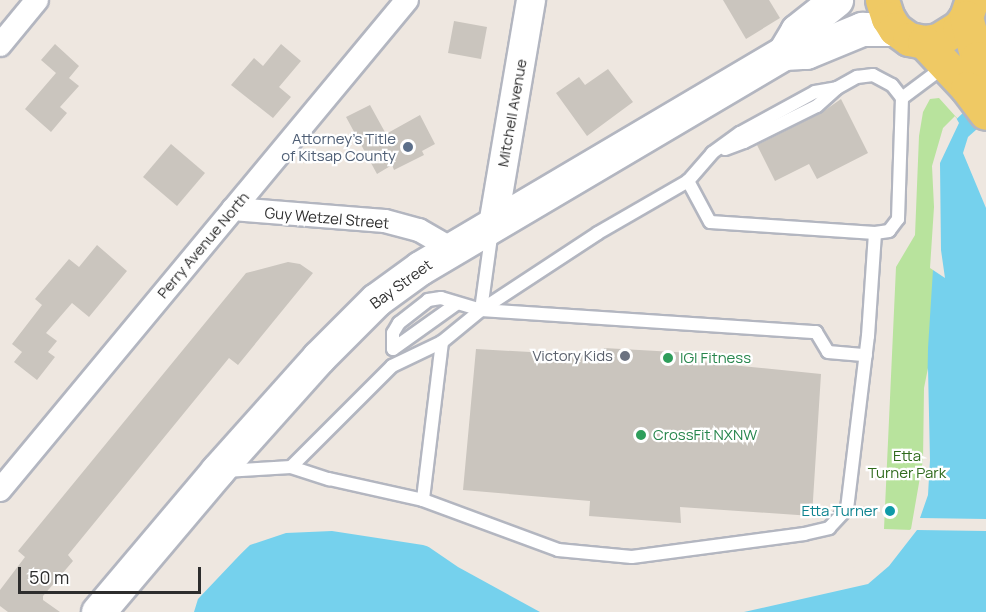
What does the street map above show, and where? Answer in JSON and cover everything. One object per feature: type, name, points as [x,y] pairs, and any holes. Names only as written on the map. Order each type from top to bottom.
[{"type":"main road","name":"Bay Street","points":[[98,612],[217,471],[318,358],[376,300],[420,268],[783,52],[797,31],[836,0]]},
{"type":"main road","points":[[965,77],[969,9]]},
{"type":"main road","points":[[965,77],[938,40],[949,35],[969,9]]},
{"type":"main road","name":"Bay Street","points":[[783,52],[806,52],[862,29],[888,14]]},
{"type":"main road","points":[[888,14],[909,39],[965,77]]},
{"type":"street","points":[[0,45],[37,0]]},
{"type":"street","name":"Perry Avenue North","points":[[0,490],[407,0]]},
{"type":"street","name":"Mitchell Avenue","points":[[493,225],[531,0]]},
{"type":"street","name":"Guy Wetzel Street","points":[[233,209],[385,221],[419,230],[452,249]]},
{"type":"lane","points":[[291,467],[392,366],[442,342],[481,310],[598,233],[688,181],[712,153],[744,142],[817,106],[837,88],[857,77],[873,75],[892,85],[902,98],[898,219],[889,231],[876,233],[710,222],[688,181]]},
{"type":"lane","points":[[902,98],[965,77]]},
{"type":"lane","points":[[481,310],[493,225]]},
{"type":"lane","points":[[217,471],[291,467],[329,479],[423,500],[558,550],[632,557],[804,534],[829,528],[847,509],[866,355],[876,233]]},
{"type":"lane","points":[[456,304],[393,349],[393,333],[399,323],[428,300],[441,298],[481,310],[816,332],[828,352],[866,355]]},
{"type":"lane","points":[[423,500],[442,342]]},
{"type":"green space","name":"Etta Turner Park","points":[[939,98],[957,118],[945,130],[935,610],[709,612],[860,569],[912,530],[884,529],[896,267],[915,235],[919,136],[923,112],[930,99]]},
{"type":"water","points":[[986,91],[986,121],[968,137],[963,153],[986,208],[986,612],[709,612],[860,569],[913,530],[926,460],[928,348],[937,207],[935,166],[945,130]]},
{"type":"water","points":[[332,531],[423,545],[466,558],[571,612],[179,612],[250,545],[286,533]]},
{"type":"pier","points":[[955,116],[959,123],[940,163],[941,250],[945,278],[930,268],[934,207],[932,166],[943,128]]},
{"type":"pier","points":[[928,368],[930,460],[928,495],[920,518],[986,519],[986,531],[917,530],[889,566],[868,584],[744,612],[706,612],[766,589],[859,566],[911,529],[923,460],[924,388]]},
{"type":"pier","points":[[253,541],[198,599],[194,612],[176,612],[229,559]]},
{"type":"pier","points":[[420,541],[467,555],[574,612],[540,612],[458,567]]},
{"type":"building","points":[[723,0],[769,0],[780,18],[746,39]]},
{"type":"building","points":[[454,21],[487,27],[481,59],[448,53]]},
{"type":"building","points":[[55,44],[79,66],[69,78],[79,86],[60,107],[67,113],[51,132],[25,109],[56,73],[41,60]]},
{"type":"building","points":[[281,44],[301,61],[279,87],[291,97],[273,118],[231,85],[254,58],[263,66]]},
{"type":"building","points":[[608,69],[633,102],[587,136],[556,93],[579,77],[585,85]]},
{"type":"building","points":[[841,99],[868,153],[817,179],[809,164],[775,181],[757,145],[821,113]]},
{"type":"building","points":[[370,105],[386,134],[420,115],[435,144],[422,151],[424,155],[394,170],[392,165],[377,174],[346,117]]},
{"type":"building","points":[[171,144],[205,173],[177,206],[143,177]]},
{"type":"building","points":[[97,245],[127,271],[89,317],[72,303],[46,333],[57,341],[48,352],[55,357],[37,380],[14,362],[22,352],[12,344],[42,305],[35,299],[69,259],[79,267]]},
{"type":"building","points":[[288,262],[300,264],[313,273],[238,365],[229,358],[68,555],[73,561],[43,596],[43,600],[60,612],[8,612],[0,606],[0,590],[25,557],[18,551],[246,273]]},
{"type":"building","points":[[604,348],[692,353],[691,361],[821,374],[812,516],[680,507],[681,523],[589,516],[590,501],[463,490],[476,349],[601,356]]},
{"type":"place","name":"Attorney's Title of Kitsap County","points":[[408,147]]},
{"type":"place","name":"Victory Kids","points":[[625,356]]},
{"type":"place","name":"IGI Fitness","points":[[668,358]]},
{"type":"place","name":"CrossFit NXNW","points":[[641,435]]},
{"type":"place","name":"Etta Turner","points":[[890,511]]}]
